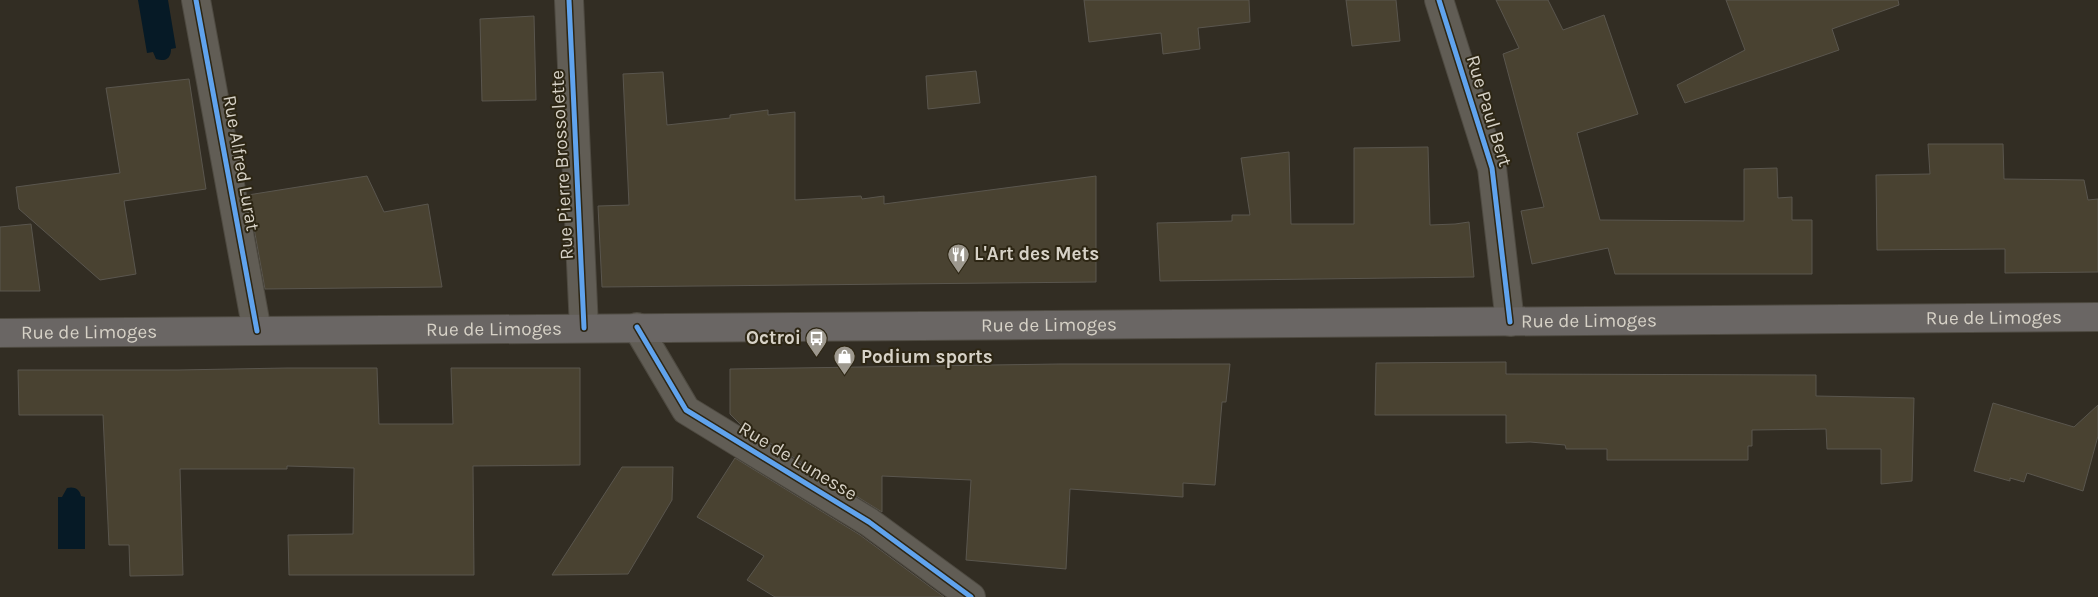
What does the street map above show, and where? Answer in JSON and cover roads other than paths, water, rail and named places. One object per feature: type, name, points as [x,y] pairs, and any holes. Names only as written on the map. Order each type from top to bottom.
[{"type":"main road","name":"Rue de Limoges","points":[[0,333],[2098,317]]},
{"type":"street","name":"Rue Alfred Lurat","points":[[196,0],[257,331]]},
{"type":"street","name":"Rue Pierre Brossolette","points":[[569,0],[584,328]]},
{"type":"street","name":"Rue Paul Bert","points":[[1439,0],[1492,168],[1510,322]]},
{"type":"street","name":"Rue de Lunesse","points":[[637,327],[686,410],[870,522],[970,597]]},
{"type":"water","points":[[138,0],[168,0],[176,48],[171,49],[167,59],[156,59],[153,52],[147,53]]},
{"type":"water","points":[[72,487],[76,489],[81,496],[85,497],[85,549],[58,549],[58,497],[62,497],[67,488]]},
{"type":"place","name":"L'Art des Mets","points":[[958,273]]},
{"type":"place","name":"Octroi","points":[[817,357]]},
{"type":"place","name":"Podium sports","points":[[845,376]]}]
